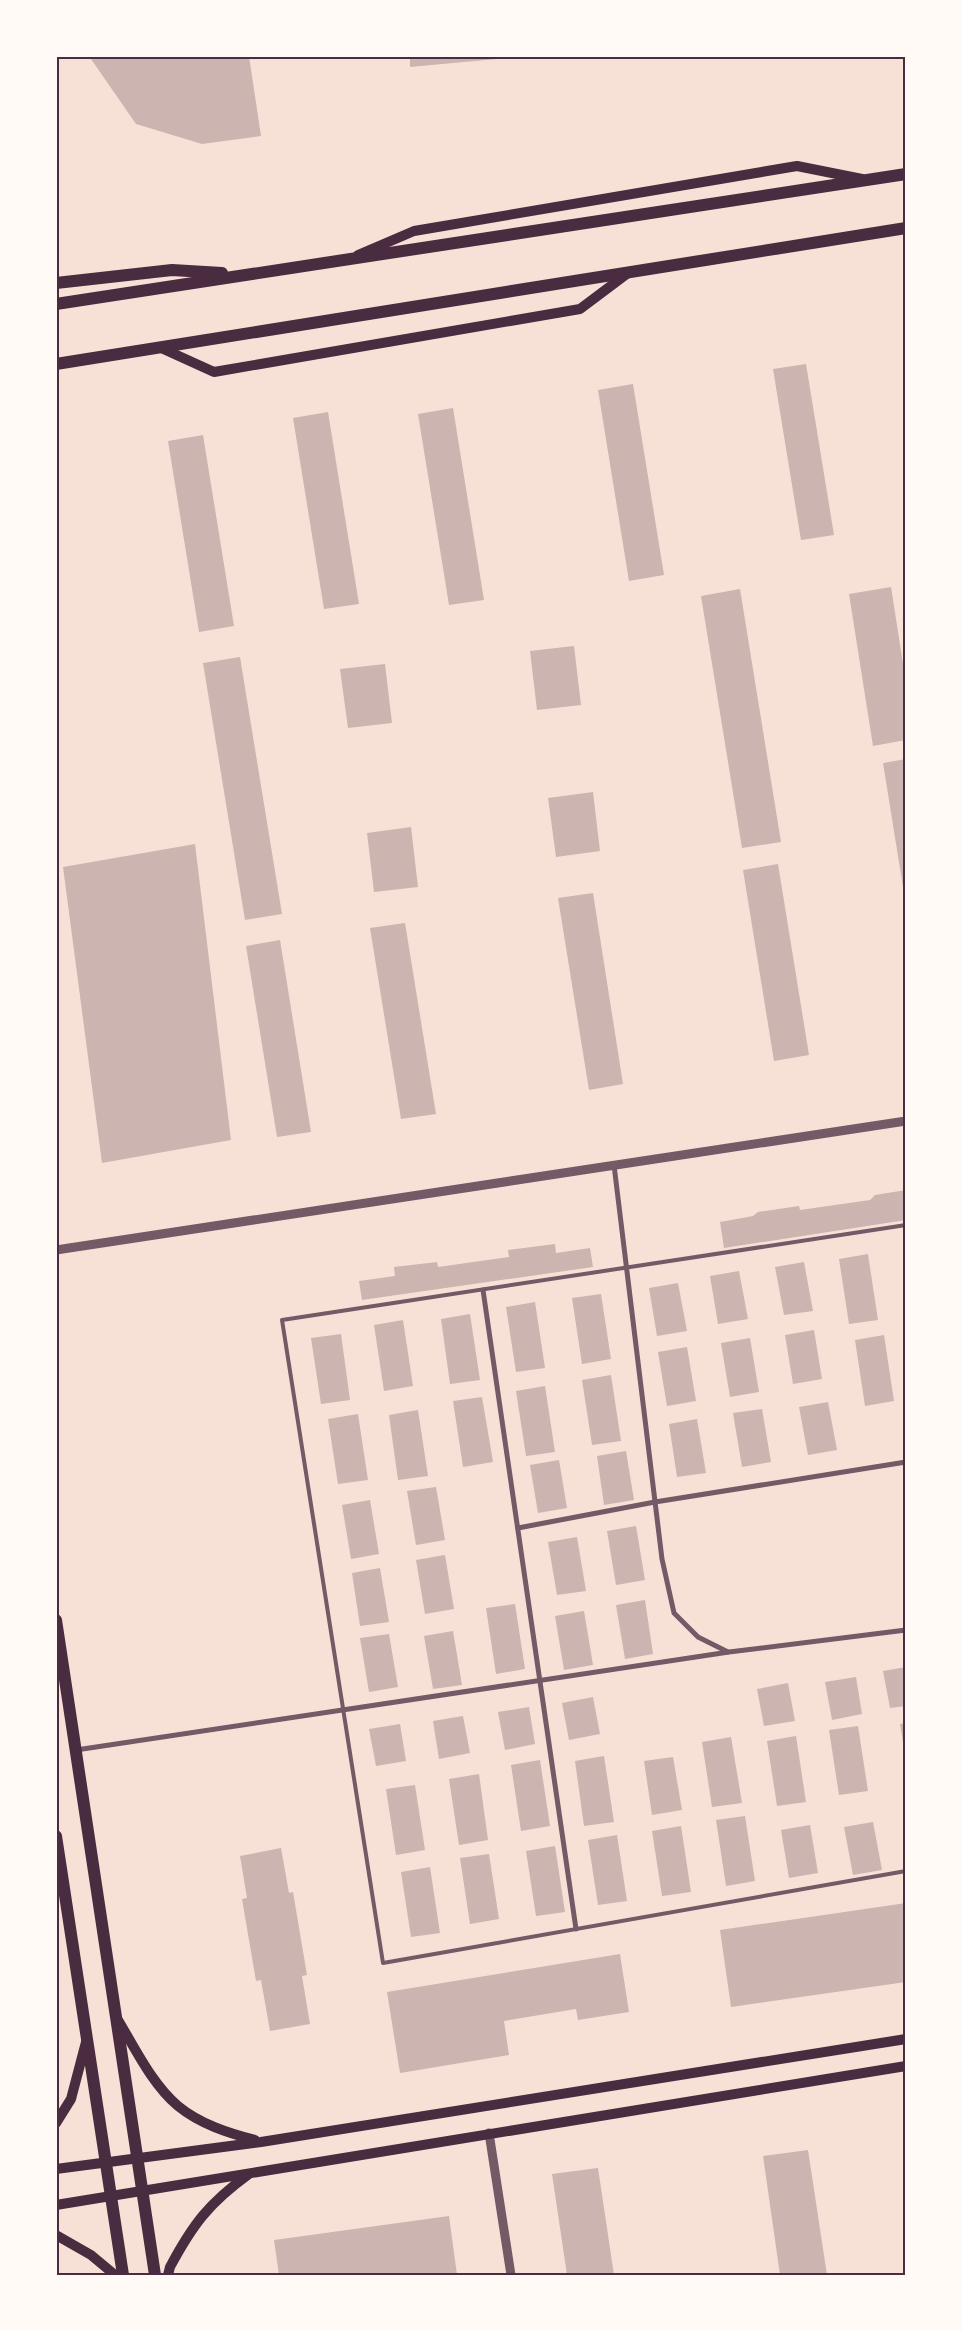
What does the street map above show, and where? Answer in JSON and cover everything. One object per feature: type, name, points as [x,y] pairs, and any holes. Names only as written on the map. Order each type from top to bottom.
[{"type":"main road","points":[[346,260],[414,232],[797,166],[868,180]]},
{"type":"main road","points":[[56,304],[906,174]]},
{"type":"main road","points":[[56,364],[906,228]]},
{"type":"main road","points":[[56,283],[172,270],[250,274]]},
{"type":"main road","points":[[159,348],[214,372],[580,309],[628,273]]},
{"type":"main road","points":[[56,1620],[155,2275]]},
{"type":"main road","points":[[56,1836],[123,2275]]},
{"type":"main road","points":[[116,2014],[139,2055],[177,2105],[203,2122],[230,2134],[261,2142]]},
{"type":"main road","points":[[56,2123],[71,2099],[87,2039]]},
{"type":"main road","points":[[56,2169],[261,2142],[906,2039]]},
{"type":"main road","points":[[56,2205],[906,2066]]},
{"type":"main road","points":[[168,2275],[170,2267],[198,2219],[230,2188],[252,2172]]},
{"type":"main road","points":[[56,2235],[91,2255],[114,2275]]},
{"type":"street","points":[[56,1250],[906,1121]]},
{"type":"street","points":[[614,1165],[662,1559],[674,1613],[698,1637],[729,1652]]},
{"type":"street","points":[[483,1290],[576,1929]]},
{"type":"street","points":[[518,1528],[655,1502],[906,1462]]},
{"type":"street","points":[[76,1750],[729,1652],[906,1630]]},
{"type":"street","points":[[490,2134],[511,2275]]},
{"type":"lane","points":[[906,1225],[282,1320],[383,1963],[906,1871]]},
{"type":"building","points":[[109,56],[249,56],[261,136],[202,144],[136,124],[91,59]]},
{"type":"building","points":[[410,56],[496,56],[497,59],[410,67]]},
{"type":"building","points":[[806,364],[834,535],[801,540],[773,369]]},
{"type":"building","points":[[633,384],[664,575],[629,581],[598,390]]},
{"type":"building","points":[[453,408],[484,600],[449,605],[418,414]]},
{"type":"building","points":[[328,412],[359,604],[324,609],[293,418]]},
{"type":"building","points":[[203,435],[234,626],[199,632],[168,441]]},
{"type":"building","points":[[891,587],[906,683],[906,740],[873,746],[849,594]]},
{"type":"building","points":[[740,589],[781,842],[742,848],[701,596]]},
{"type":"building","points":[[574,646],[581,705],[537,710],[530,651]]},
{"type":"building","points":[[240,657],[282,914],[245,920],[203,663]]},
{"type":"building","points":[[385,664],[392,723],[348,728],[340,669]]},
{"type":"building","points":[[906,759],[906,887],[903,887],[883,763]]},
{"type":"building","points":[[593,792],[600,851],[556,857],[548,798]]},
{"type":"building","points":[[411,827],[418,887],[374,892],[367,833]]},
{"type":"building","points":[[195,844],[231,1140],[102,1163],[63,867]]},
{"type":"building","points":[[778,864],[809,1055],[774,1061],[743,870]]},
{"type":"building","points":[[593,893],[623,1084],[589,1090],[558,898]]},
{"type":"building","points":[[405,923],[436,1114],[401,1119],[370,928]]},
{"type":"building","points":[[280,940],[311,1132],[277,1137],[246,946]]},
{"type":"building","points":[[906,1190],[906,1220],[724,1248],[720,1222],[753,1216],[758,1212],[799,1206],[800,1210],[870,1200],[875,1195]]},
{"type":"building","points":[[555,1244],[556,1253],[590,1248],[593,1267],[362,1300],[359,1281],[395,1276],[394,1267],[437,1262],[438,1267],[509,1257],[508,1250]]},
{"type":"building","points":[[868,1254],[878,1320],[849,1324],[839,1259]]},
{"type":"building","points":[[804,1262],[813,1311],[784,1315],[775,1267]]},
{"type":"building","points":[[739,1271],[748,1319],[718,1324],[710,1276]]},
{"type":"building","points":[[678,1283],[687,1331],[657,1336],[649,1288]]},
{"type":"building","points":[[601,1294],[611,1359],[582,1364],[572,1298]]},
{"type":"building","points":[[535,1302],[545,1368],[516,1372],[506,1307]]},
{"type":"building","points":[[470,1314],[480,1380],[450,1384],[441,1319]]},
{"type":"building","points":[[403,1320],[413,1386],[384,1391],[374,1325]]},
{"type":"building","points":[[814,1330],[822,1379],[793,1384],[785,1335]]},
{"type":"building","points":[[341,1334],[350,1400],[321,1404],[311,1338]]},
{"type":"building","points":[[884,1335],[894,1401],[865,1406],[855,1340]]},
{"type":"building","points":[[750,1338],[759,1392],[730,1397],[721,1343]]},
{"type":"building","points":[[687,1347],[696,1401],[667,1406],[658,1352]]},
{"type":"building","points":[[611,1375],[621,1441],[592,1445],[582,1380]]},
{"type":"building","points":[[545,1386],[555,1452],[526,1456],[516,1391]]},
{"type":"building","points":[[482,1397],[493,1462],[463,1467],[453,1401]]},
{"type":"building","points":[[828,1402],[837,1450],[808,1455],[799,1407]]},
{"type":"building","points":[[762,1409],[771,1462],[742,1467],[733,1413]]},
{"type":"building","points":[[418,1410],[428,1476],[398,1480],[389,1415]]},
{"type":"building","points":[[358,1414],[368,1480],[338,1484],[328,1419]]},
{"type":"building","points":[[697,1419],[706,1473],[677,1477],[669,1424]]},
{"type":"building","points":[[626,1451],[634,1500],[604,1505],[597,1456]]},
{"type":"building","points":[[559,1460],[567,1508],[538,1513],[530,1465]]},
{"type":"building","points":[[436,1487],[445,1540],[416,1545],[407,1491]]},
{"type":"building","points":[[370,1500],[379,1554],[351,1559],[342,1505]]},
{"type":"building","points":[[636,1526],[645,1580],[616,1585],[607,1531]]},
{"type":"building","points":[[577,1537],[586,1591],[557,1595],[548,1542]]},
{"type":"building","points":[[445,1555],[454,1609],[425,1614],[416,1560]]},
{"type":"building","points":[[380,1568],[389,1622],[360,1626],[352,1573]]},
{"type":"building","points":[[645,1600],[653,1654],[625,1659],[616,1605]]},
{"type":"building","points":[[515,1604],[525,1669],[496,1674],[486,1608]]},
{"type":"building","points":[[584,1611],[593,1665],[564,1670],[555,1616]]},
{"type":"building","points":[[453,1631],[462,1685],[433,1689],[424,1636]]},
{"type":"building","points":[[389,1634],[398,1687],[369,1692],[360,1638]]},
{"type":"building","points":[[906,1667],[906,1706],[890,1708],[883,1671]]},
{"type":"building","points":[[856,1677],[862,1714],[832,1720],[825,1682]]},
{"type":"building","points":[[788,1683],[795,1721],[764,1726],[757,1689]]},
{"type":"building","points":[[593,1697],[600,1734],[569,1740],[562,1703]]},
{"type":"building","points":[[529,1707],[535,1744],[505,1750],[498,1712]]},
{"type":"building","points":[[463,1716],[470,1753],[439,1759],[433,1721]]},
{"type":"building","points":[[906,1723],[906,1754],[905,1754],[900,1724]]},
{"type":"building","points":[[400,1724],[406,1761],[376,1766],[369,1729]]},
{"type":"building","points":[[858,1726],[868,1791],[839,1795],[829,1730]]},
{"type":"building","points":[[796,1736],[806,1802],[777,1806],[767,1741]]},
{"type":"building","points":[[731,1737],[742,1803],[712,1807],[702,1742]]},
{"type":"building","points":[[604,1756],[614,1822],[584,1826],[575,1761]]},
{"type":"building","points":[[673,1757],[682,1810],[652,1815],[644,1761]]},
{"type":"building","points":[[540,1760],[550,1826],[521,1831],[511,1765]]},
{"type":"building","points":[[479,1774],[488,1840],[459,1845],[449,1779]]},
{"type":"building","points":[[415,1785],[425,1850],[396,1855],[386,1789]]},
{"type":"building","points":[[745,1816],[755,1881],[726,1886],[716,1820]]},
{"type":"building","points":[[873,1822],[882,1870],[853,1875],[844,1827]]},
{"type":"building","points":[[810,1825],[818,1873],[789,1878],[781,1830]]},
{"type":"building","points":[[681,1826],[691,1892],[662,1896],[652,1831]]},
{"type":"building","points":[[617,1835],[627,1901],[598,1905],[588,1840]]},
{"type":"building","points":[[555,1846],[565,1912],[536,1916],[526,1851]]},
{"type":"building","points":[[281,1848],[289,1893],[293,1892],[307,1975],[302,1976],[310,2024],[270,2031],[261,1980],[256,1981],[242,1899],[247,1898],[240,1856]]},
{"type":"building","points":[[489,1854],[499,1919],[470,1924],[460,1858]]},
{"type":"building","points":[[430,1867],[440,1933],[411,1937],[401,1872]]},
{"type":"building","points":[[906,1903],[906,1982],[731,2007],[720,1930]]},
{"type":"building","points":[[620,1954],[629,2012],[578,2020],[576,2009],[504,2021],[509,2055],[400,2073],[387,1992]]},
{"type":"building","points":[[808,2150],[827,2275],[780,2275],[763,2156]]},
{"type":"building","points":[[598,2168],[614,2275],[567,2275],[552,2174]]},
{"type":"building","points":[[449,2216],[457,2275],[279,2275],[274,2240]]}]
